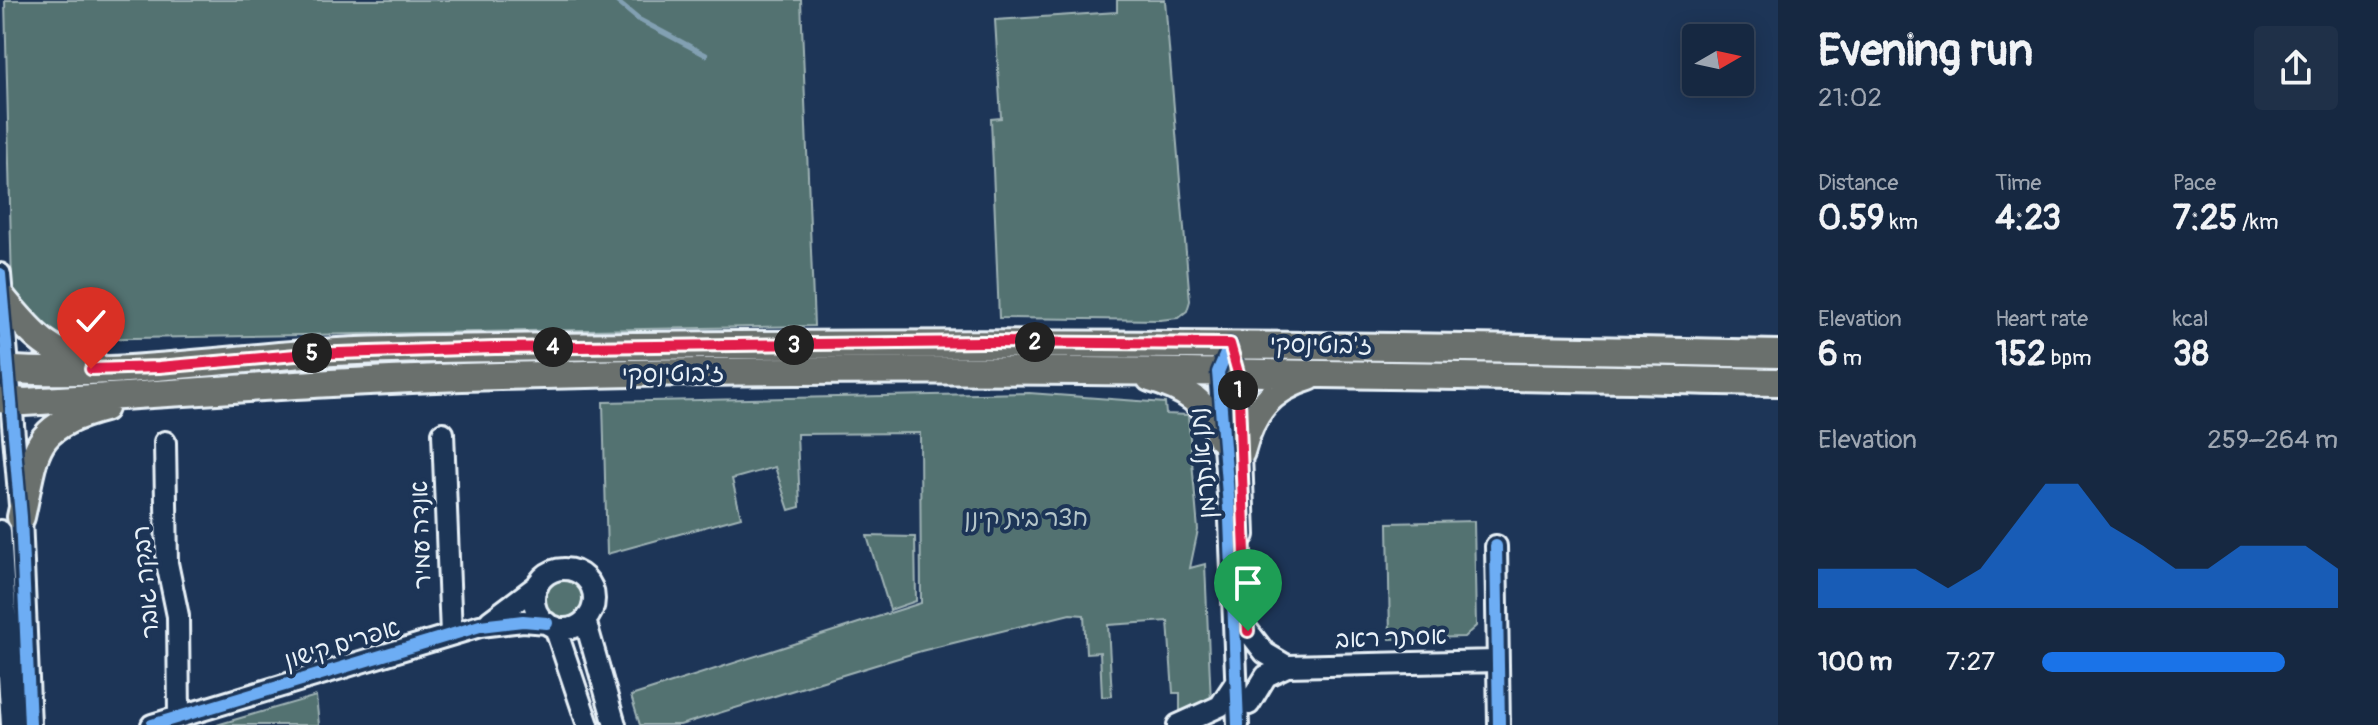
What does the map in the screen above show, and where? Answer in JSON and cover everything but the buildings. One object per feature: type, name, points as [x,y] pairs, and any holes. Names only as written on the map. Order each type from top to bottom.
[{"type":"main road","points":[[1,286],[40,343],[63,355],[159,367]]},
{"type":"main road","name":"ז'בוטינסקי","points":[[4,369],[159,367],[307,354],[495,348],[1014,342],[1778,354]]},
{"type":"main road","points":[[1123,370],[1186,391],[1210,413],[1231,445],[1266,399],[1294,382],[1327,373]]},
{"type":"main road","name":"ז'בוטינסקי","points":[[5,399],[500,376],[1123,370],[1778,382]]},
{"type":"main road","points":[[10,524],[36,450],[57,423],[158,394]]},
{"type":"street","points":[[1,286],[10,524],[12,725]]},
{"type":"street","name":"נתן אלתרמן","points":[[1230,344],[1231,445],[1248,631],[1249,725]]},
{"type":"street","name":"אנדה עמיר","points":[[443,433],[451,634]]},
{"type":"street","name":"רבקה גובר","points":[[165,442],[167,563],[178,616],[179,717]]},
{"type":"street","name":"נתן אלתרמן","points":[[1231,445],[1230,520],[1238,725]]},
{"type":"street","points":[[10,524],[29,679],[30,725]]},
{"type":"street","points":[[1496,546],[1499,725]]},
{"type":"street","points":[[588,725],[551,625],[536,608],[538,585],[547,575],[560,569],[582,575],[591,585],[594,599],[585,620],[615,725]]},
{"type":"street","name":"אפרים קישון","points":[[480,626],[512,607],[538,585]]},
{"type":"street","points":[[551,625],[569,628],[585,620]]},
{"type":"street","name":"אפרים קישון","points":[[152,725],[480,626],[523,621],[551,625]]},
{"type":"street","points":[[1248,631],[1265,653],[1287,666]]},
{"type":"street","name":"אסתר ראב","points":[[1287,666],[1497,661]]},
{"type":"street","points":[[1249,704],[1266,676],[1287,666]]},
{"type":"street","points":[[29,679],[37,708],[47,725]]},
{"type":"street","points":[[1180,725],[1220,706],[1237,680]]},
{"type":"street","points":[[1180,725],[1191,725]]},
{"type":"green space","points":[[5,0],[801,0],[814,326],[77,339],[42,329],[12,286]]},
{"type":"green space","points":[[1117,0],[1165,0],[1190,301],[1187,311],[1178,318],[1160,320],[999,318],[991,119],[1001,118],[995,20],[1117,12]]},
{"type":"green space","name":"חצר בית קינן","points":[[1029,393],[1165,403],[1166,414],[1188,415],[1198,530],[1190,568],[1205,564],[1211,702],[1180,712],[1180,693],[1173,693],[1168,621],[1108,625],[1112,696],[1102,697],[1100,652],[1086,653],[1084,615],[1070,614],[921,651],[680,725],[640,725],[631,696],[921,603],[920,433],[797,434],[800,507],[789,510],[775,467],[732,479],[741,517],[607,554],[603,402]]},
{"type":"green space","points":[[1474,521],[1476,626],[1464,637],[1390,639],[1388,523]]},
{"type":"green space","points":[[867,536],[915,537],[916,601],[890,610]]},
{"type":"green space","points":[[563,579],[577,585],[583,599],[577,613],[563,619],[549,613],[543,599],[549,585]]},
{"type":"green space","points":[[316,696],[319,725],[217,725],[220,724]]},
{"type":"waterway","points":[[615,0],[638,19],[706,55]]},
{"type":"cycle path","points":[[0,274],[21,517],[30,725]]},
{"type":"cycle path","points":[[1230,344],[1218,372],[1230,520],[1238,725]]},
{"type":"cycle path","points":[[1496,546],[1499,725]]},
{"type":"cycle path","points":[[152,725],[480,626],[523,621],[547,623]]},
{"type":"route","points":[[91,369],[159,367],[307,354],[495,348],[983,342],[1230,344],[1238,373],[1248,631]]}]
